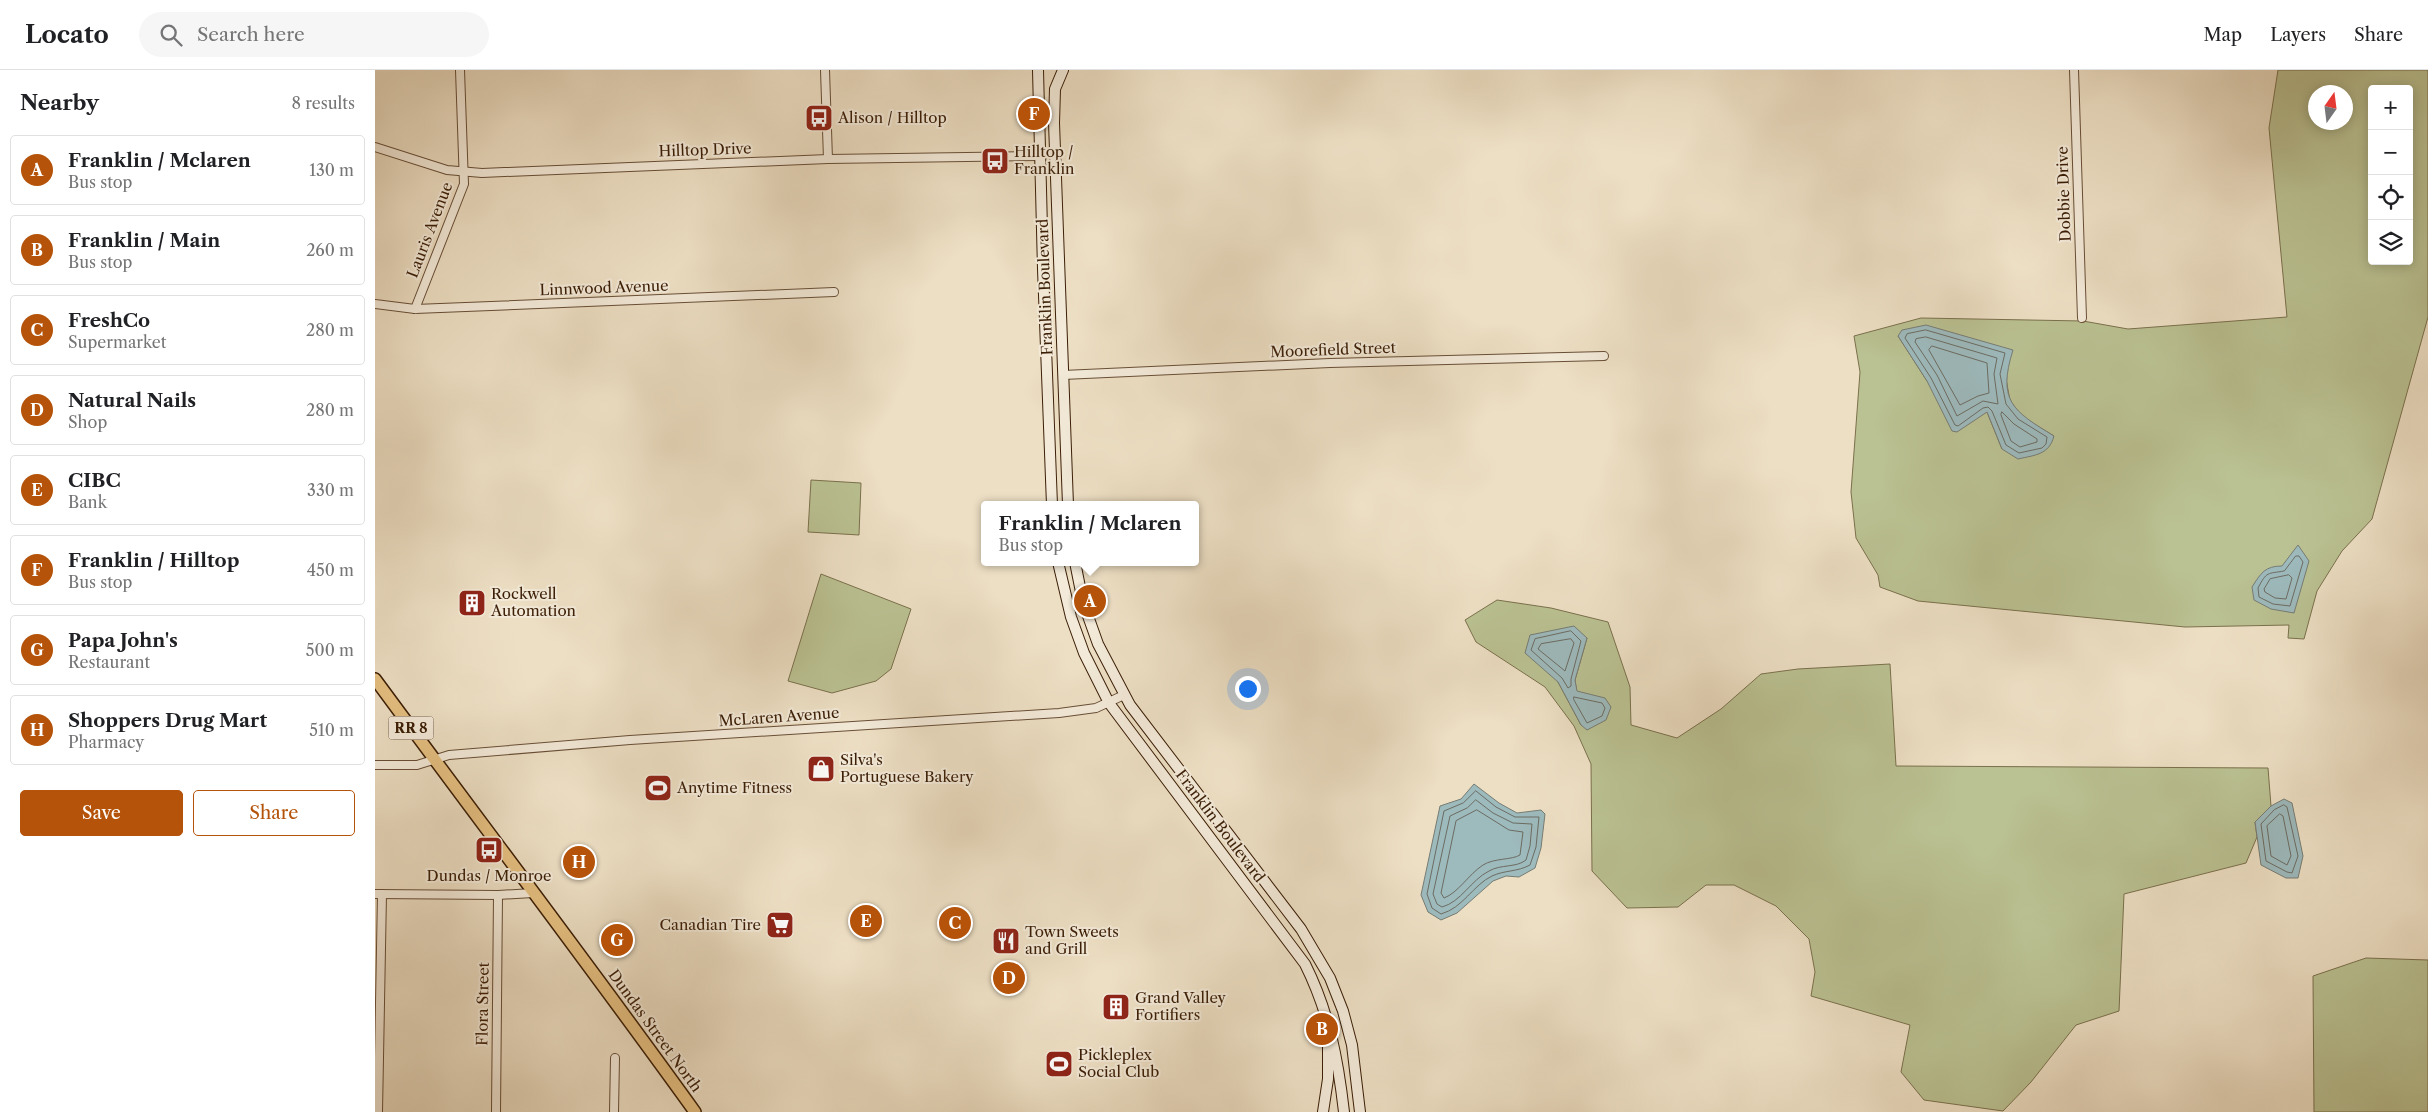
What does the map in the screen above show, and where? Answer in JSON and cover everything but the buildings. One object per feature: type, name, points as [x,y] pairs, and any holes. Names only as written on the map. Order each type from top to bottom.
[{"type":"main road","name":"Franklin Boulevard","points":[[1038,70],[1052,501]]},
{"type":"main road","name":"Franklin Boulevard","points":[[1063,70],[1055,89],[1054,123],[1068,501]]},
{"type":"main road","name":"Franklin Boulevard","points":[[1059,566],[1084,653],[1109,703],[1305,964],[1316,986],[1329,1021],[1338,1060],[1344,1112]]},
{"type":"main road","name":"Franklin Boulevard","points":[[1076,566],[1083,602],[1098,644],[1124,695],[1148,730],[1301,929],[1330,978],[1343,1011],[1352,1045],[1360,1112]]},
{"type":"main road","name":"Dundas Street North","points":[[375,678],[533,893],[606,988],[689,1109]]},
{"type":"main road","points":[[1323,1112],[1328,1079],[1329,1021]]},
{"type":"street","name":"Lauris Avenue","points":[[415,309],[463,184],[465,172],[460,70]]},
{"type":"street","points":[[825,70],[827,159]]},
{"type":"street","name":"Dobbie Drive","points":[[2074,70],[2082,318]]},
{"type":"street","name":"Hilltop Drive","points":[[375,147],[447,170],[465,172],[827,159],[1040,156]]},
{"type":"street","name":"Linnwood Avenue","points":[[375,304],[415,309],[833,292]]},
{"type":"street","name":"Moorefield Street","points":[[1063,375],[1330,363],[1604,356]]},
{"type":"street","name":"McLaren Avenue","points":[[375,765],[417,765],[449,755],[638,739],[1059,713],[1096,708],[1124,695]]},
{"type":"street","points":[[378,1112],[378,894],[498,895],[533,893]]},
{"type":"street","name":"Flora Street","points":[[496,1112],[498,895]]},
{"type":"street","points":[[614,1112],[615,1058]]},
{"type":"green space","points":[[2278,70],[2428,70],[2428,317],[2372,519],[2342,551],[2317,591],[2304,639],[2288,638],[2289,625],[2185,627],[1918,601],[1880,587],[1878,575],[1856,538],[1851,492],[1860,372],[1854,336],[1921,318],[2083,321],[2128,329],[2287,317],[2269,128]],"holes":[[[1898,336],[2005,373],[2010,401],[2021,416],[2054,436],[2002,449],[1987,412],[1927,381]]]},
{"type":"green space","points":[[811,480],[861,483],[859,535],[808,532]]},
{"type":"green space","points":[[821,574],[911,609],[891,669],[876,681],[832,693],[788,681]]},
{"type":"green space","points":[[1497,600],[1551,608],[1608,622],[1630,687],[1631,725],[1677,738],[1721,709],[1761,674],[1798,669],[1890,664],[1896,766],[2268,768],[2271,806],[2255,822],[2257,837],[2246,863],[2124,894],[2119,1011],[2076,1025],[2031,1082],[2003,1111],[1924,1100],[1901,1072],[1910,1025],[1811,996],[1815,972],[1809,939],[1776,906],[1734,885],[1706,885],[1678,907],[1627,908],[1592,871],[1591,764],[1574,726],[1545,687],[1476,642],[1465,620]],"holes":[[[1587,638],[1575,680],[1581,725],[1558,682]]]},
{"type":"green space","points":[[2366,958],[2428,960],[2428,1112],[2314,1112],[2313,976]]},
{"type":"water","points":[[1926,325],[2013,350],[2008,367],[2008,393],[2012,403],[2019,411],[2054,436],[2045,451],[2018,459],[2002,449],[1987,412],[1957,432],[1952,431],[1927,381],[1898,336],[1902,330]]},
{"type":"water","points":[[2298,545],[2309,561],[2294,613],[2271,609],[2254,600],[2252,587],[2261,574],[2271,567],[2282,566]]},
{"type":"water","points":[[1574,626],[1587,638],[1575,680],[1577,691],[1605,698],[1611,707],[1606,720],[1587,730],[1581,725],[1558,682],[1525,653],[1530,635]]},
{"type":"water","points":[[1474,784],[1499,803],[1517,813],[1541,810],[1545,814],[1541,848],[1535,868],[1519,877],[1506,876],[1493,881],[1457,913],[1441,920],[1428,912],[1421,895],[1440,806],[1461,799]]},
{"type":"water","points":[[2284,799],[2292,803],[2303,856],[2298,878],[2286,878],[2261,865],[2255,822],[2271,806]]},
{"type":"place","name":"Franklin / Hilltop","points":[[1034,114]]},
{"type":"place","name":"Alison / Hilltop","points":[[819,118]]},
{"type":"place","name":"Hilltop / Franklin","points":[[995,161]]},
{"type":"place","name":"Franklin / Mclaren","points":[[1090,601]]},
{"type":"place","name":"Rockwell Automation","points":[[472,603]]},
{"type":"place","name":"Silva's Portuguese Bakery","points":[[821,769]]},
{"type":"place","name":"Anytime Fitness","points":[[658,788]]},
{"type":"place","name":"Dundas / Monroe","points":[[489,850]]},
{"type":"place","name":"Shoppers Drug Mart","points":[[579,862]]},
{"type":"place","name":"CIBC","points":[[866,921]]},
{"type":"place","name":"FreshCo","points":[[955,923]]},
{"type":"place","name":"Canadian Tire","points":[[780,925]]},
{"type":"place","name":"Papa John's","points":[[617,940]]},
{"type":"place","name":"Town Sweets and Grill","points":[[1006,941]]},
{"type":"place","name":"Natural Nails","points":[[1009,978]]},
{"type":"place","name":"Grand Valley Fortifiers","points":[[1116,1007]]},
{"type":"place","name":"Franklin / Main","points":[[1322,1029]]},
{"type":"place","name":"Pickleplex Social Club","points":[[1059,1064]]}]
